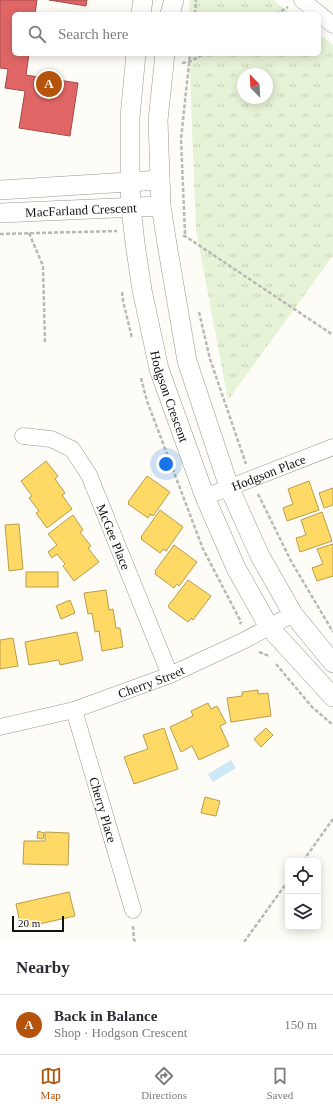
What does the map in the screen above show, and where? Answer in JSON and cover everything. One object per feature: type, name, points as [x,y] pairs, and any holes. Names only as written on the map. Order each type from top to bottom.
[{"type":"street","points":[[141,12],[143,0]]},
{"type":"street","points":[[171,12],[174,0]]},
{"type":"street","points":[[302,0],[317,12]]},
{"type":"street","points":[[321,15],[333,25]]},
{"type":"street","name":"Hodgson Crescent","points":[[136,56],[130,117],[131,208],[142,290],[160,369],[205,497],[236,568],[269,627],[333,697]]},
{"type":"street","name":"Hodgson Crescent","points":[[165,56],[158,120],[161,206],[187,361],[230,487],[260,556],[293,614],[333,663]]},
{"type":"street","name":"MacFarland Crescent","points":[[0,190],[160,180]]},
{"type":"street","name":"MacFarland Crescent","points":[[0,213],[161,206]]},
{"type":"street","name":"McGee Place","points":[[24,436],[51,439],[72,449],[89,474],[170,675]]},
{"type":"street","name":"Hodgson Place","points":[[205,497],[333,448]]},
{"type":"street","name":"Cherry Street","points":[[0,727],[74,710],[170,675],[243,641],[293,614]]},
{"type":"street","name":"Cherry Place","points":[[74,710],[133,910]]},
{"type":"path","points":[[195,12],[196,0]]},
{"type":"path","points":[[186,243],[181,139],[190,56]]},
{"type":"path","points":[[0,234],[118,231]]},
{"type":"path","points":[[29,233],[43,266],[45,343]]},
{"type":"path","points":[[185,236],[333,336]]},
{"type":"path","points":[[198,310],[210,359],[251,479],[291,561],[333,632]]},
{"type":"path","points":[[304,858],[333,819]]},
{"type":"path","points":[[244,942],[285,885]]},
{"type":"green space","points":[[190,0],[273,0],[289,12],[189,12]]},
{"type":"green space","points":[[321,36],[333,45],[333,256],[228,400],[196,230],[189,56],[321,56]]},
{"type":"water","points":[[231,760],[236,768],[213,782],[208,774]]},
{"type":"building: Homes","points":[[46,461],[58,476],[55,479],[65,493],[62,495],[72,509],[47,528],[36,513],[39,511],[29,498],[32,496],[21,481]]},
{"type":"building: Homes","points":[[147,476],[170,492],[153,516],[150,514],[148,518],[128,504]]},
{"type":"building: Homes","points":[[309,481],[319,510],[287,521],[283,508],[293,504],[288,489]]},
{"type":"building: Homes","points":[[333,488],[333,505],[324,508],[319,493]]},
{"type":"building: Homes","points":[[160,510],[183,527],[166,551],[163,549],[160,553],[141,539],[141,537]]},
{"type":"building: Homes","points":[[322,512],[332,541],[300,552],[296,538],[306,535],[301,520]]},
{"type":"building: Homes","points":[[73,515],[83,530],[80,532],[91,546],[88,548],[99,562],[74,581],[63,566],[65,564],[57,554],[52,558],[48,552],[57,545],[48,534]]},
{"type":"building: Homes","points":[[19,524],[23,569],[9,571],[5,525]]},
{"type":"building: Homes","points":[[333,544],[333,576],[317,581],[312,568],[323,564],[317,549]]},
{"type":"building: Homes","points":[[174,545],[197,562],[179,586],[177,584],[174,588],[155,574],[155,571]]},
{"type":"building: Homes","points":[[26,572],[58,572],[58,587],[26,587]]},
{"type":"building: Homes","points":[[188,580],[211,596],[193,620],[191,618],[188,622],[168,606]]},
{"type":"building: Homes","points":[[106,590],[109,610],[113,609],[116,628],[120,628],[123,647],[102,651],[99,631],[95,632],[92,613],[88,614],[84,593]]},
{"type":"building: Homes","points":[[70,600],[75,613],[61,619],[56,606]]},
{"type":"building: Homes","points":[[77,632],[83,660],[60,665],[59,660],[29,665],[25,642]]},
{"type":"building: Homes","points":[[13,638],[18,666],[0,669],[0,640]]},
{"type":"building: Homes","points":[[258,690],[258,694],[268,693],[271,716],[231,722],[227,698],[242,696],[242,692]]},
{"type":"building: Homes","points":[[208,703],[211,709],[217,706],[226,723],[220,726],[229,746],[199,760],[192,746],[181,752],[170,727],[193,716],[191,711]]},
{"type":"building: Homes","points":[[164,728],[178,769],[134,784],[124,757],[148,749],[143,735]]},
{"type":"building: Homes","points":[[266,728],[273,735],[261,747],[254,739]]},
{"type":"building: Homes","points":[[205,797],[220,801],[216,816],[201,813]]},
{"type":"building: Homes","points":[[38,831],[44,833],[43,839],[37,838]]},
{"type":"building: Homes","points":[[45,832],[69,833],[68,865],[23,864],[24,841],[45,841]]},
{"type":"building: Homes","points":[[69,892],[75,916],[21,928],[16,904]]},
{"type":"building: Shops","points":[[0,0],[37,0],[35,12],[12,12],[12,56],[29,56],[26,75],[78,83],[70,136],[19,128],[25,91],[5,88],[8,69],[0,68]]},
{"type":"building: Shops","points":[[49,0],[87,0],[86,6]]},
{"type":"place","name":"Back in Balance","points":[[49,84]]}]
